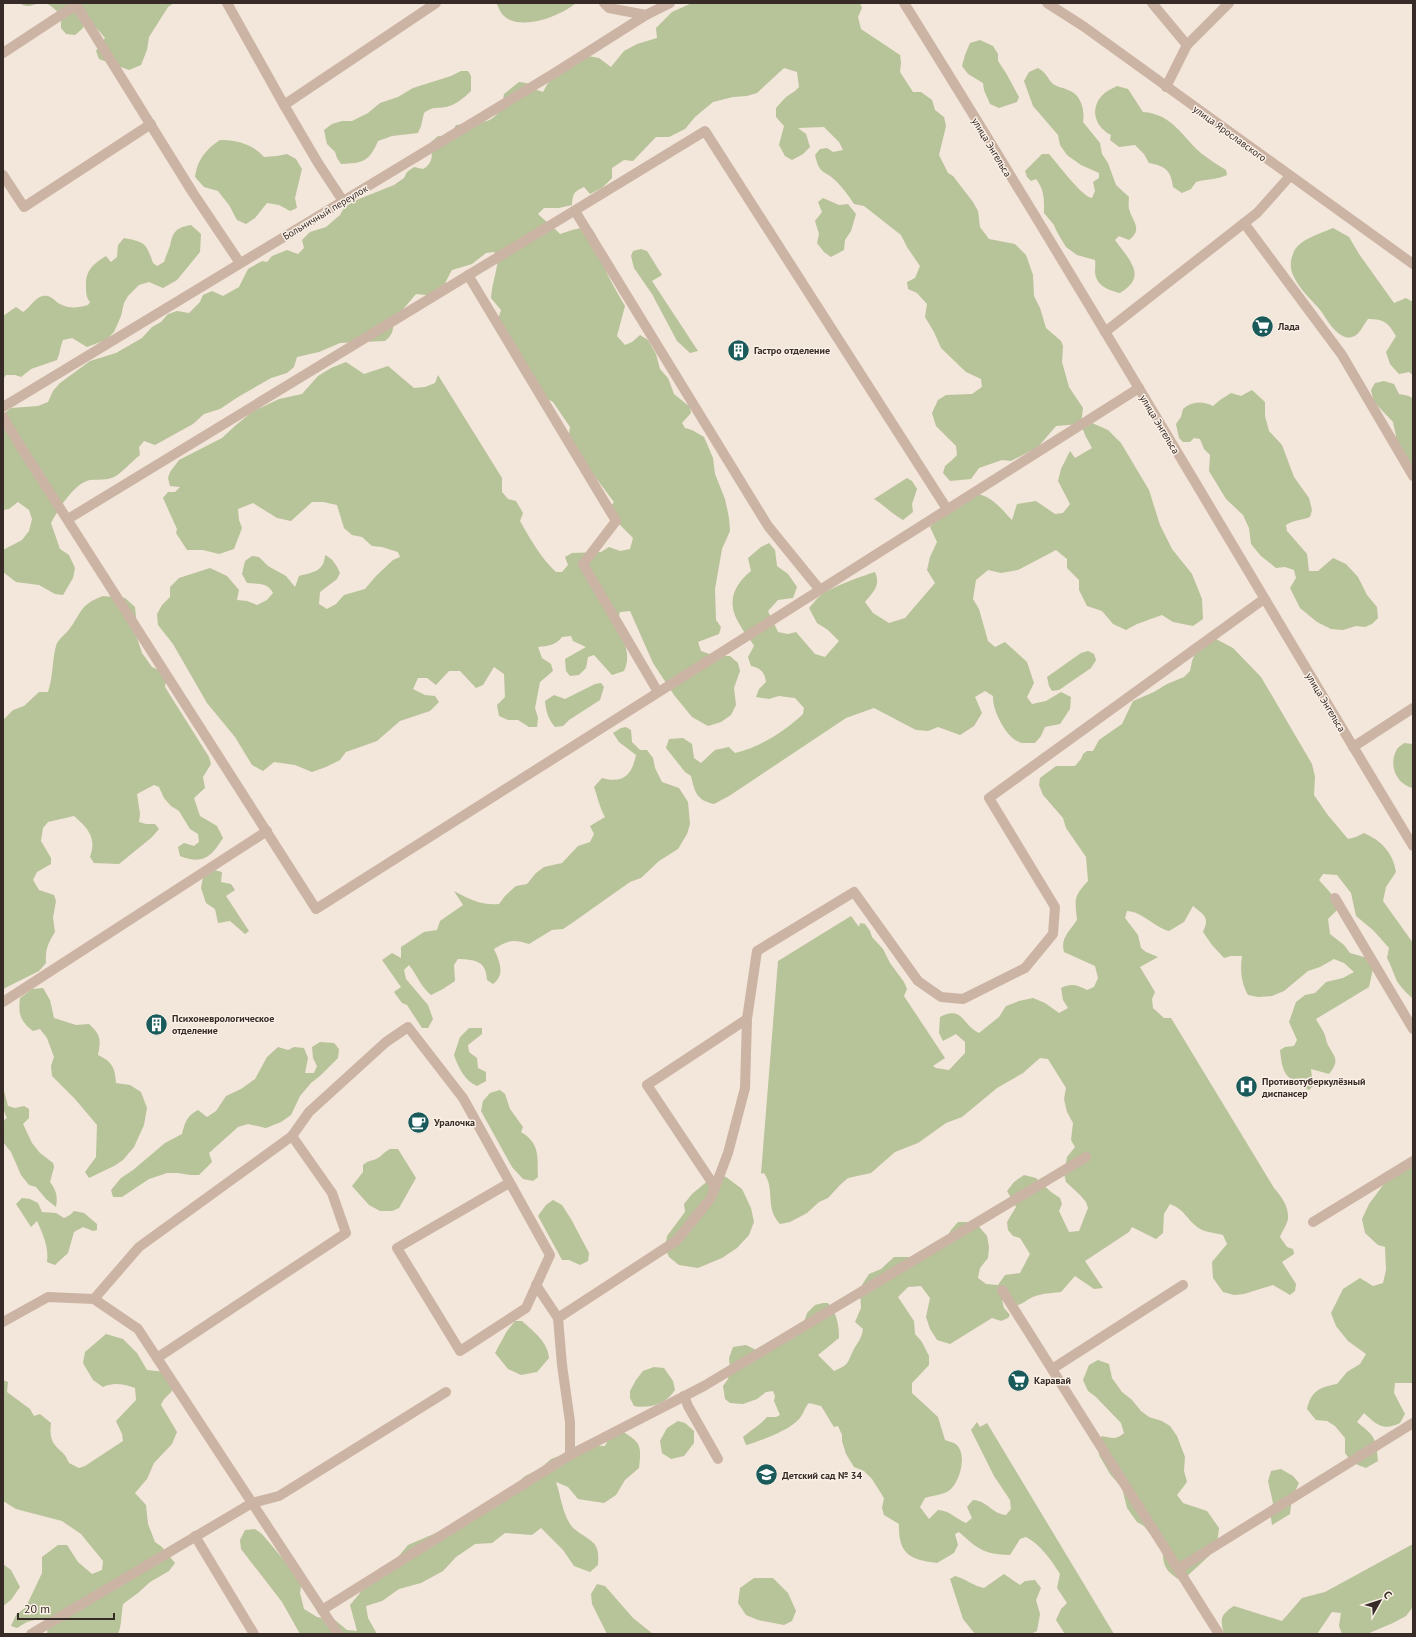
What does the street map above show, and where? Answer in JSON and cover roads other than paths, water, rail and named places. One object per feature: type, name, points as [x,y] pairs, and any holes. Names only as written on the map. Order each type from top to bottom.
[{"type":"street","points":[[227,3],[284,105],[318,163],[343,201]]},
{"type":"street","points":[[284,105],[436,3]]},
{"type":"street","points":[[604,3],[609,8],[646,15],[670,3]]},
{"type":"street","name":"улица Энгельса","points":[[904,3],[1139,388],[1413,846]]},
{"type":"street","name":"улица Ярославского","points":[[1047,3],[1083,26],[1413,264]]},
{"type":"street","points":[[1152,3],[1187,45]]},
{"type":"street","points":[[1166,87],[1187,45],[1229,3]]},
{"type":"street","points":[[3,53],[75,4],[193,193],[240,263]]},
{"type":"street","name":"Больничный переулок","points":[[3,407],[553,74],[646,15]]},
{"type":"street","points":[[3,175],[24,207],[151,124]]},
{"type":"street","points":[[68,519],[705,131],[947,509]]},
{"type":"street","points":[[1105,332],[1257,213],[1290,176]]},
{"type":"street","points":[[575,210],[768,526],[820,590]]},
{"type":"street","points":[[1244,222],[1342,355],[1413,476]]},
{"type":"street","points":[[468,275],[616,521],[583,564],[658,692]]},
{"type":"street","points":[[3,416],[19,444],[316,909],[1139,388]]},
{"type":"street","points":[[558,1318],[676,1241],[711,1198],[728,1153],[745,1088],[747,1019],[757,951],[854,892],[918,981],[941,997],[963,999],[1025,968],[1053,934],[1055,907],[989,798],[1264,599]]},
{"type":"street","points":[[1353,747],[1413,708]]},
{"type":"street","points":[[3,1002],[267,831]]},
{"type":"street","points":[[1335,898],[1413,1029]]},
{"type":"street","points":[[715,1187],[647,1085],[747,1019]]},
{"type":"street","points":[[94,1299],[139,1247],[292,1136],[309,1112],[386,1042],[408,1027],[463,1098],[510,1182],[550,1256],[526,1308],[460,1351],[397,1248],[510,1182]]},
{"type":"street","points":[[157,1358],[346,1233],[332,1193],[292,1136]]},
{"type":"street","points":[[322,1610],[570,1455],[684,1396],[730,1370],[1086,1157]]},
{"type":"street","points":[[1313,1222],[1413,1160]]},
{"type":"street","points":[[536,1285],[558,1318],[562,1365],[570,1422],[570,1455]]},
{"type":"street","points":[[1052,1370],[1183,1285]]},
{"type":"street","points":[[1002,1290],[1219,1634]]},
{"type":"street","points":[[3,1322],[48,1297],[94,1299],[138,1329],[338,1634]]},
{"type":"street","points":[[31,1634],[252,1503],[279,1496],[446,1392]]},
{"type":"street","points":[[684,1396],[718,1459]]},
{"type":"street","points":[[1178,1569],[1413,1423]]},
{"type":"street","points":[[195,1536],[254,1634]]},
{"type":"place","name":"Лада","points":[[1263,326]]},
{"type":"place","name":"Гастро отделение","points":[[739,350]]},
{"type":"place","name":"Психоневрологическое отделение","points":[[156,1024]]},
{"type":"place","name":"Противотуберкулёзный диспансер","points":[[1247,1087]]},
{"type":"place","name":"Уралочка","points":[[419,1122]]},
{"type":"place","name":"Каравай","points":[[1019,1380]]},
{"type":"place","name":"Детский сад № 34","points":[[766,1475]]}]
